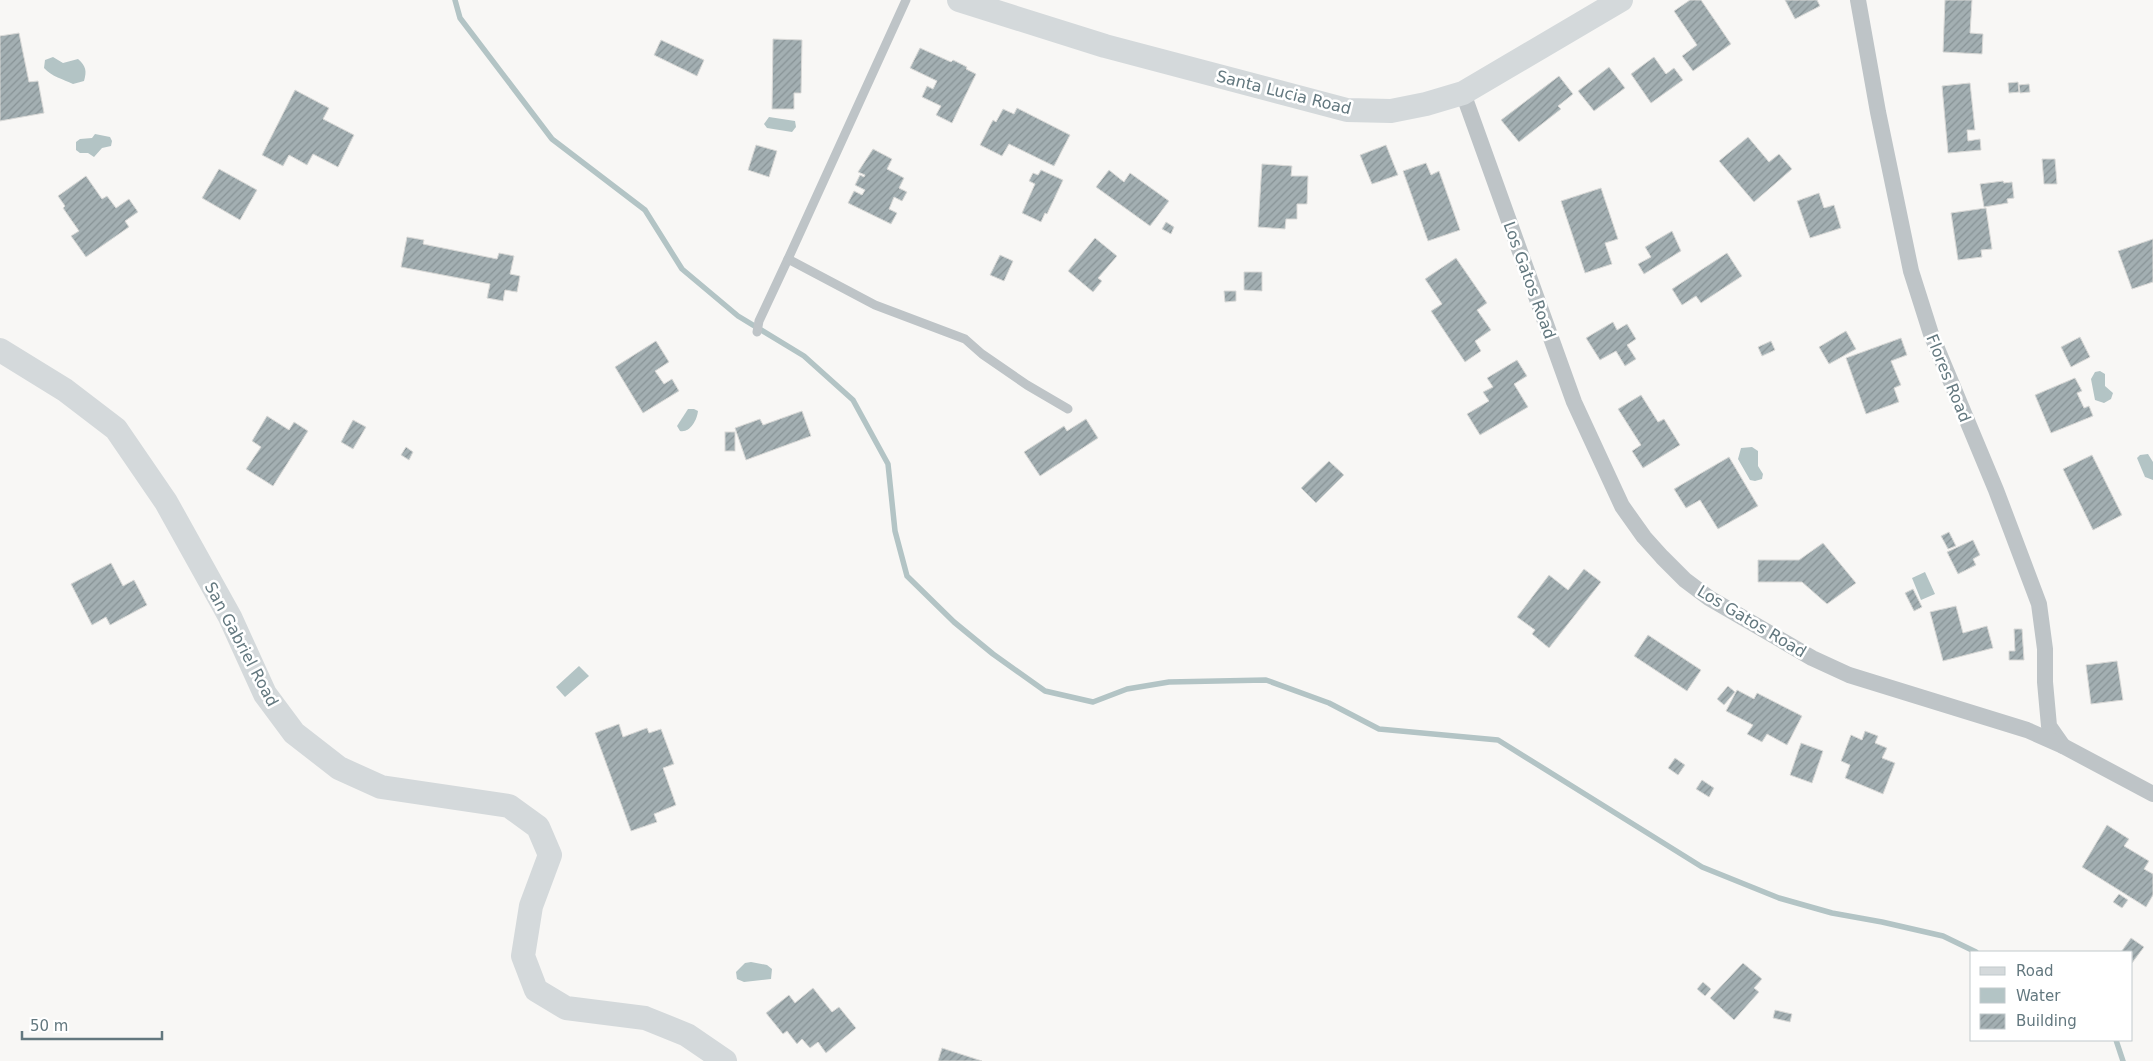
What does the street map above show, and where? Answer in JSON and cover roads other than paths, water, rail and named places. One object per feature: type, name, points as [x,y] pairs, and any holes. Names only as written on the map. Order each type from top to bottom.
[{"type":"street","name":"Santa Lucia Road","points":[[959,0],[1105,46],[1347,110],[1391,111],[1426,104],[1463,93],[1621,0]]},
{"type":"street","name":"Flores Road","points":[[1858,0],[1878,112],[1911,271],[1931,334],[1996,490],[2038,604],[2045,649],[2045,682],[2049,726],[2063,746]]},
{"type":"street","name":"Los Gatos Road","points":[[1463,93],[1574,402],[1622,506],[1644,537],[1662,557],[1685,580],[1709,598],[1812,658],[1849,675],[2027,730],[2063,746],[2153,794]]},
{"type":"street","name":"San Gabriel Road","points":[[0,350],[65,390],[116,429],[166,502],[230,617],[265,694],[294,733],[339,768],[381,787],[509,806],[538,827],[550,855],[531,906],[523,956],[536,990],[566,1008],[645,1018],[687,1035],[725,1061]]},
{"type":"lane","points":[[757,332],[759,321],[906,0]]},
{"type":"lane","points":[[788,259],[875,305],[965,340],[1019,380],[1068,409]]},
{"type":"water","points":[[53,57],[63,63],[78,59],[85,69],[84,81],[73,84],[47,71],[44,68],[45,60]]},
{"type":"water","points":[[769,117],[795,121],[796,127],[792,132],[767,128],[764,124]]},
{"type":"water","points":[[95,134],[110,137],[112,141],[111,146],[102,148],[94,157],[88,153],[80,153],[76,150],[76,142],[80,139],[92,138]]},
{"type":"water","points":[[2100,371],[2105,374],[2105,386],[2113,393],[2111,399],[2104,403],[2095,400],[2091,379],[2095,372]]},
{"type":"water","points":[[688,409],[698,411],[696,418],[690,428],[680,431],[677,426]]},
{"type":"water","points":[[1752,447],[1758,451],[1758,466],[1763,474],[1762,479],[1755,481],[1750,480],[1738,459],[1741,448]]},
{"type":"water","points":[[2148,454],[2153,462],[2153,480],[2145,477],[2137,458],[2140,455]]},
{"type":"water","points":[[1925,572],[1935,594],[1921,600],[1912,578]]},
{"type":"water","points":[[579,666],[589,676],[565,697],[556,687]]},
{"type":"water","points":[[751,962],[767,965],[772,969],[771,979],[744,982],[737,979],[736,972],[745,963]]},
{"type":"waterway","points":[[455,0],[460,18],[552,139],[645,210],[682,269],[738,316],[804,356],[853,400],[888,464],[895,531],[907,576],[954,622],[993,654],[1045,691],[1093,702],[1127,689],[1169,682],[1266,680],[1329,703],[1379,729],[1498,740],[1702,867],[1779,898],[1832,913],[1943,936],[1974,951]]},
{"type":"waterway","points":[[2116,1041],[2123,1061]]}]
